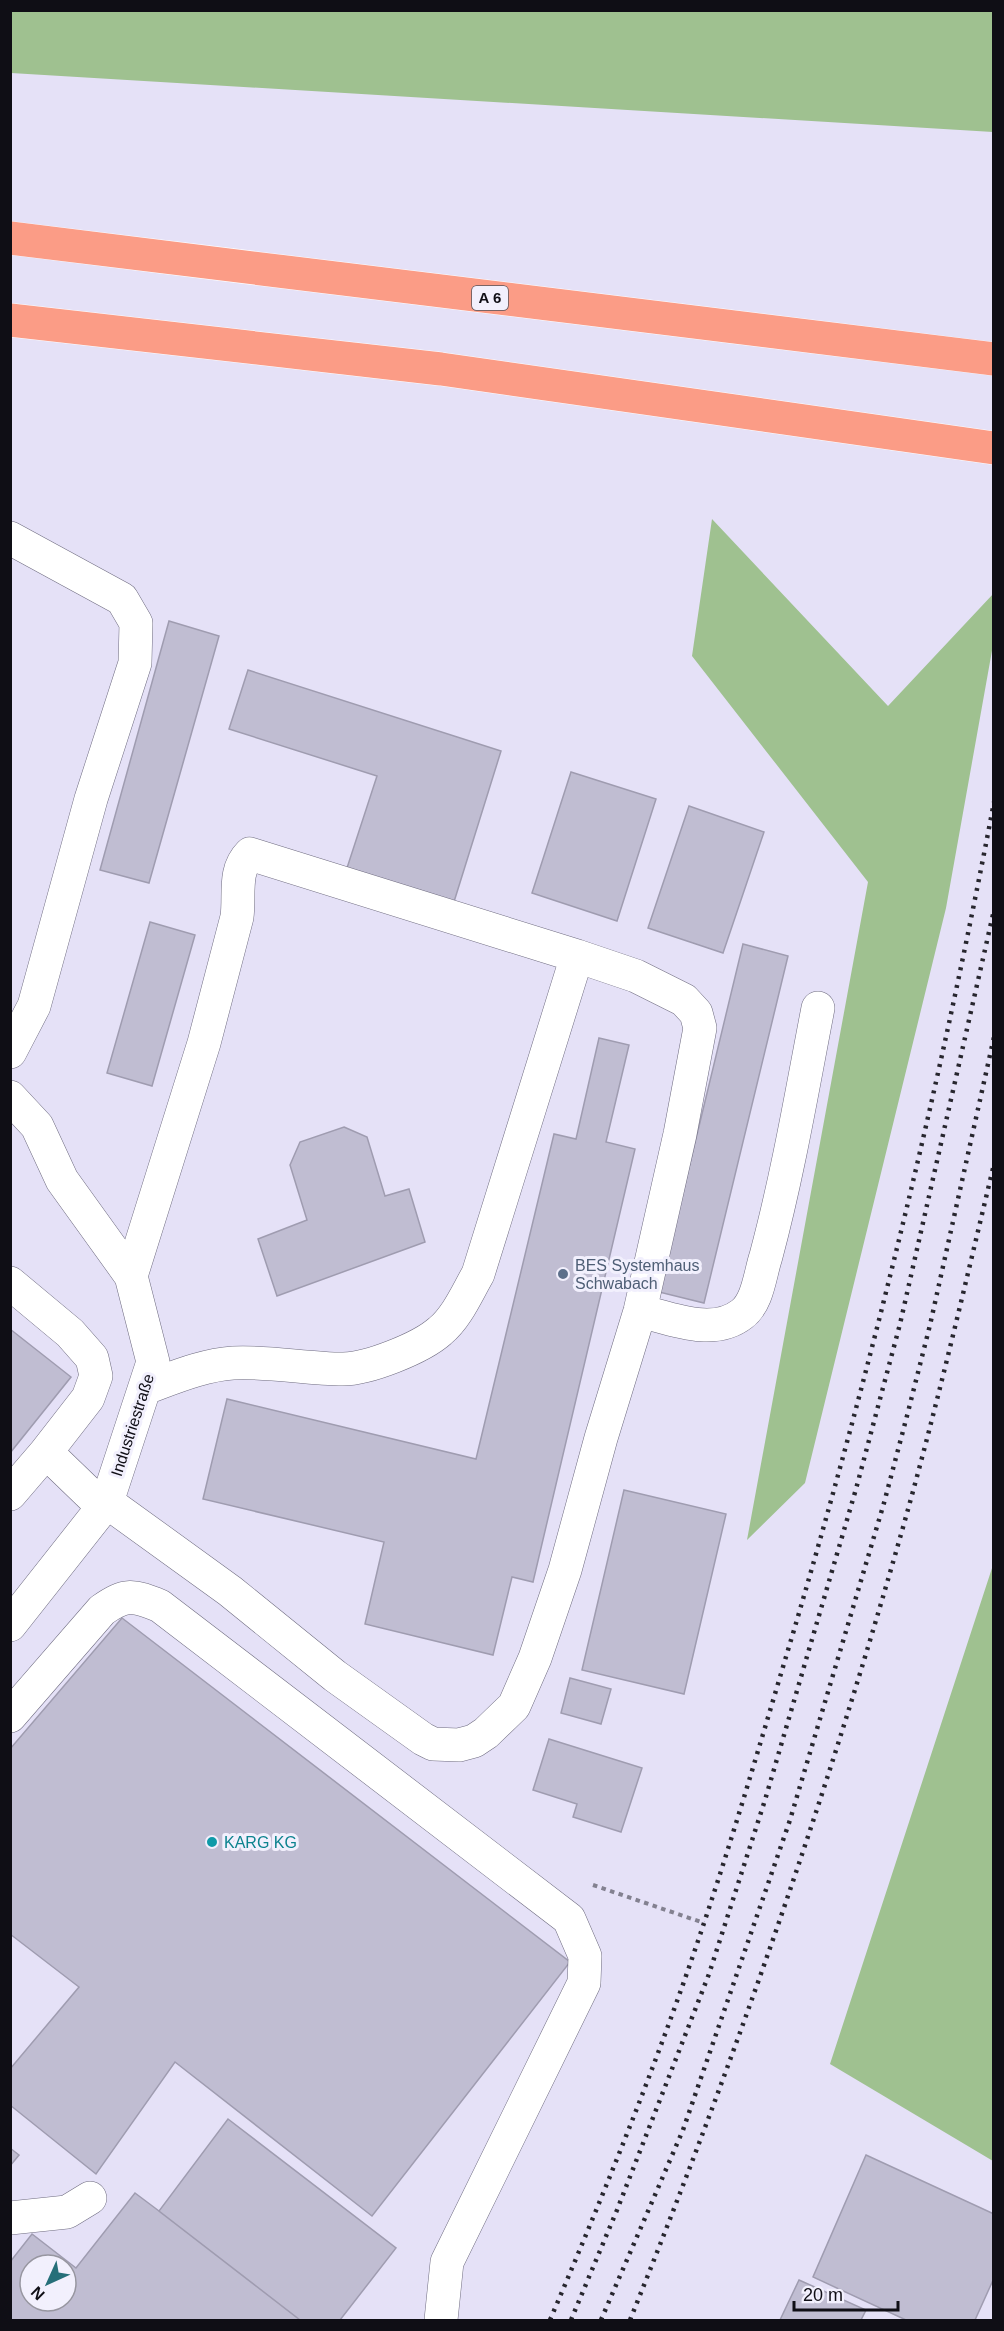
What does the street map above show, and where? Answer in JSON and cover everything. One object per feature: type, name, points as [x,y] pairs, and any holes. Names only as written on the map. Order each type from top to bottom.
[{"type":"highway","name":"A 6","points":[[10,238],[981,358]]},
{"type":"highway","points":[[10,320],[441,369],[993,448]]},
{"type":"street","points":[[10,538],[122,599],[136,622],[135,663],[91,799],[34,1006],[10,1052]]},
{"type":"street","points":[[46,1452],[105,1504],[230,1592],[335,1676],[423,1740],[450,1746],[474,1741],[514,1706],[535,1658],[565,1570],[601,1438],[640,1311],[680,1134],[700,1028],[696,1013],[684,1000],[636,976],[250,854],[242,862],[238,874],[240,902],[237,917],[204,1043],[131,1276]]},
{"type":"street","points":[[144,1388],[201,1369],[233,1363],[345,1369],[369,1366],[417,1345],[441,1331],[458,1309],[478,1274],[577,956]]},
{"type":"street","points":[[640,1311],[693,1324],[721,1324],[742,1314],[753,1299],[783,1192],[818,1008]]},
{"type":"street","name":"Industriestraße","points":[[10,1097],[37,1126],[62,1180],[131,1276],[153,1362],[105,1504],[10,1625]]},
{"type":"street","points":[[10,1283],[70,1333],[92,1358],[96,1376],[88,1398],[10,1494]]},
{"type":"street","points":[[10,1716],[102,1610],[119,1598],[140,1598],[160,1606],[569,1919],[585,1956],[584,1983],[447,2262],[441,2320]]},
{"type":"street","points":[[10,2218],[66,2212],[90,2198]]},
{"type":"path","points":[[593,1886],[704,1923]]},
{"type":"green space","points":[[10,11],[993,11],[993,132],[11,73]]},
{"type":"green space","points":[[712,519],[888,706],[994,593],[993,645],[946,908],[805,1483],[747,1540],[868,882],[692,656]]},
{"type":"green space","points":[[994,1565],[993,2161],[830,2064]]},
{"type":"building","points":[[169,621],[219,636],[149,883],[100,870]]},
{"type":"building","points":[[248,670],[501,751],[453,905],[346,871],[377,776],[229,729]]},
{"type":"building","points":[[571,772],[656,799],[617,921],[532,893]]},
{"type":"building","points":[[689,806],[764,832],[723,953],[648,928]]},
{"type":"building","points":[[150,922],[195,935],[152,1086],[107,1073]]},
{"type":"building","points":[[743,944],[788,956],[704,1303],[659,1292]]},
{"type":"building","name":"BES Systemhaus Schwabach","points":[[599,1038],[629,1045],[606,1142],[635,1149],[533,1582],[512,1577],[493,1655],[365,1624],[384,1542],[203,1499],[227,1399],[476,1459],[554,1134],[576,1139]]},
{"type":"building","points":[[344,1127],[367,1137],[385,1196],[409,1189],[425,1242],[277,1296],[258,1239],[307,1220],[290,1165],[300,1142]]},
{"type":"building","points":[[10,1329],[71,1377],[10,1453]]},
{"type":"building","points":[[624,1490],[726,1514],[684,1694],[582,1670]]},
{"type":"building","name":"KARG KG","points":[[122,1618],[570,1962],[372,2216],[175,2062],[96,2174],[10,2105],[10,2069],[79,1987],[10,1934],[10,1749]]},
{"type":"building","points":[[570,1678],[611,1689],[601,1724],[561,1713]]},
{"type":"building","points":[[549,1739],[642,1768],[621,1832],[573,1817],[577,1804],[533,1790]]},
{"type":"building","points":[[228,2119],[396,2248],[340,2320],[300,2320],[159,2211]]},
{"type":"building","points":[[10,2148],[19,2155],[10,2166]]},
{"type":"building","points":[[866,2155],[994,2214],[994,2278],[975,2320],[906,2320],[813,2277]]},
{"type":"building","points":[[135,2193],[300,2320],[10,2320],[10,2262],[32,2234],[57,2253],[18,2253],[18,2313],[78,2313],[78,2265]]},
{"type":"building","points":[[799,2280],[866,2310],[861,2320],[780,2320]]},
{"type":"railway","points":[[550,2320],[632,2122],[688,1971],[794,1630],[852,1425],[904,1219],[952,1011],[994,802]]},
{"type":"railway","points":[[571,2320],[617,2210],[709,1974],[765,1800],[856,1489],[900,1324],[994,910]]},
{"type":"railway","points":[[601,2320],[683,2130],[790,1820],[884,1503],[908,1412],[930,1325],[994,1037]]},
{"type":"railway","points":[[630,2320],[744,2022],[846,1718],[919,1470],[994,1164]]},
{"type":"place","name":"BES Systemhaus Schwabach","points":[[563,1274]]},
{"type":"place","name":"KARG KG","points":[[212,1842]]}]
